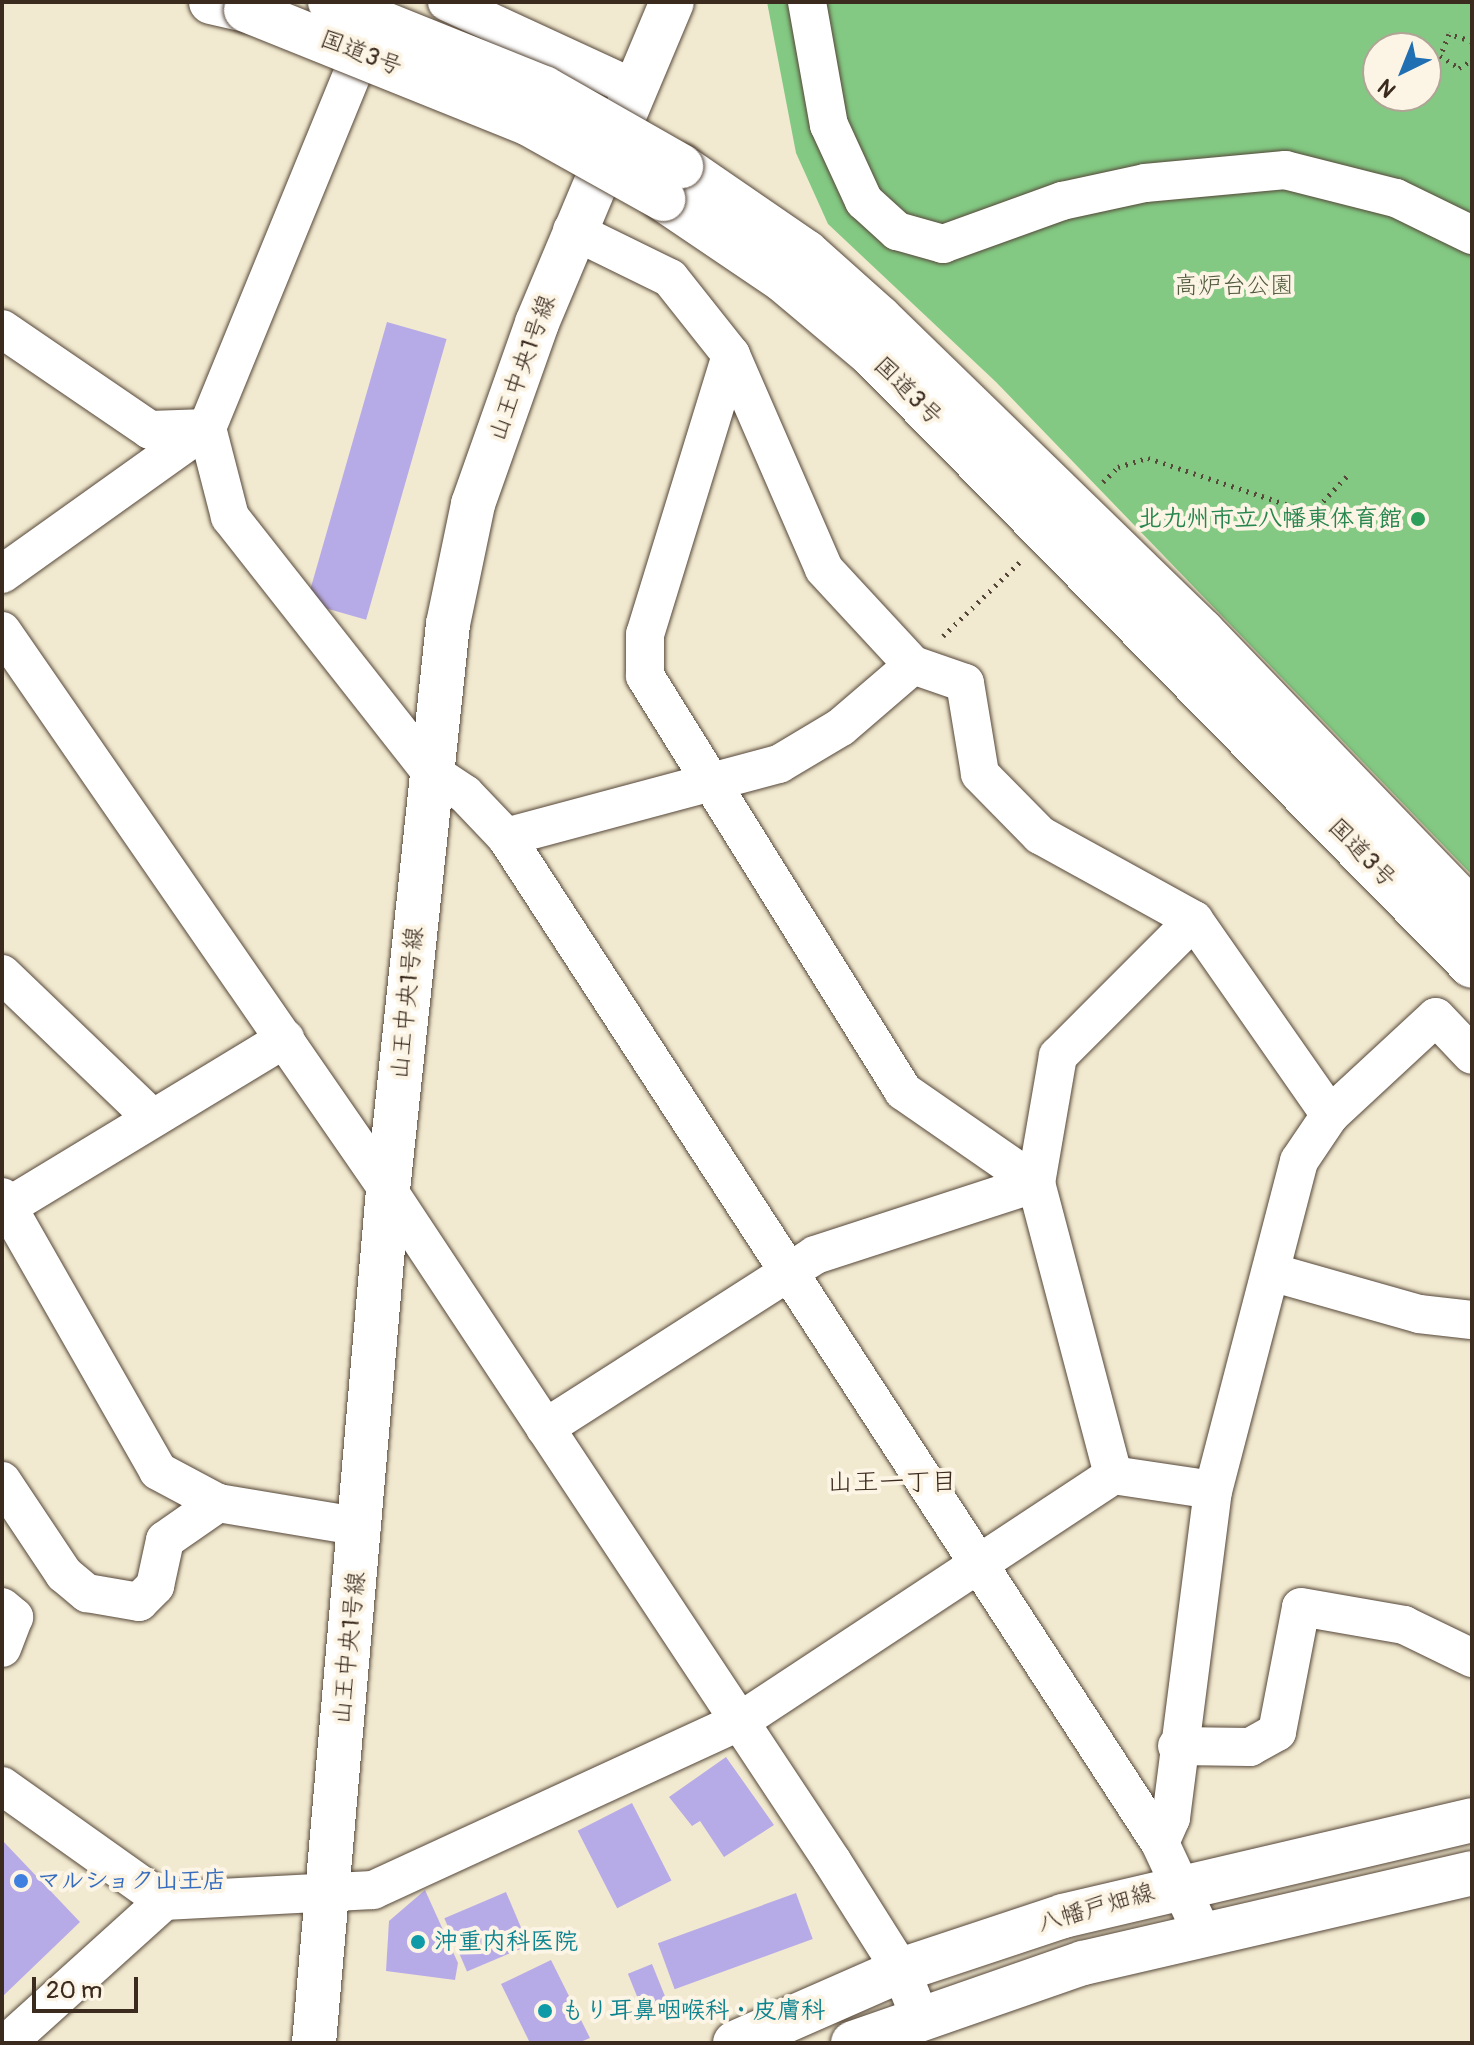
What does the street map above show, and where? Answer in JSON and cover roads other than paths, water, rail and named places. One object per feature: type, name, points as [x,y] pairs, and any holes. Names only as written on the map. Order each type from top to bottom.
[{"type":"main road","name":"国道3号","points":[[330,2],[544,88],[672,183],[872,355],[1472,966]]},
{"type":"main road","name":"山王中央1号線","points":[[314,2043],[323,1890],[362,1527],[388,1190],[430,771],[448,624],[473,504],[572,230],[631,87],[672,2]]},
{"type":"main road","name":"国道3号","points":[[229,6],[672,183],[806,252],[880,318],[1202,631],[1472,912]]},
{"type":"main road","name":"八幡戸畑線","points":[[735,2043],[901,1970],[1182,1884],[1472,1820]]},
{"type":"main road","name":"八幡戸畑線","points":[[853,2043],[920,2018],[1201,1931],[1472,1873]]},
{"type":"street","points":[[2,574],[207,428],[382,2]]},
{"type":"street","points":[[447,2],[631,87]]},
{"type":"street","points":[[807,2],[829,125],[864,201],[897,231],[943,244],[1117,189],[1285,170],[1396,198],[1472,235]]},
{"type":"street","points":[[572,230],[670,278],[731,355],[824,569],[913,665],[965,683],[980,774],[1040,835],[1194,920],[1330,1115]]},
{"type":"street","points":[[2,329],[150,430],[207,428]]},
{"type":"street","points":[[731,355],[645,634],[645,676],[706,784],[903,1091],[1036,1183]]},
{"type":"street","points":[[207,428],[230,517],[430,771],[465,794],[506,837],[1160,1843],[1182,1884],[1201,1931]]},
{"type":"street","points":[[2,631],[388,1190],[901,1970],[920,2018]]},
{"type":"street","points":[[506,837],[779,764],[841,727],[913,665]]},
{"type":"street","points":[[1113,1475],[1036,1183],[1058,1056],[1194,920]]},
{"type":"street","points":[[2,974],[151,1117]]},
{"type":"street","points":[[1160,1843],[1171,1818],[1177,1746],[1213,1490],[1299,1161],[1330,1115],[1436,1017],[1472,1055]]},
{"type":"street","points":[[285,1039],[5,1201],[158,1471],[218,1503],[362,1527]]},
{"type":"street","points":[[545,1428],[815,1255],[1036,1183]]},
{"type":"street","points":[[1271,1272],[1419,1314],[1472,1320]]},
{"type":"street","points":[[7,2043],[164,1901],[323,1890],[373,1890],[739,1722],[1113,1475],[1213,1490]]},
{"type":"street","points":[[2,1481],[11,1526],[87,1593],[139,1602],[155,1586],[165,1540],[218,1503]]},
{"type":"street","points":[[2,1607],[14,1617],[2,1648]]},
{"type":"street","points":[[1177,1746],[1250,1747],[1277,1732],[1301,1607],[1404,1625],[1472,1658]]},
{"type":"street","points":[[2,1786],[164,1901]]},
{"type":"place","name":"北九州市立八幡東体育館","points":[[1418,519]]},
{"type":"place","name":"マルショク山王店","points":[[21,1881]]},
{"type":"place","name":"沖重内科医院","points":[[418,1942]]},
{"type":"place","name":"もり耳鼻咽喉科・皮膚科","points":[[545,2011]]},
{"type":"district","name":"山王一丁目","points":[[892,1483]]},
{"type":"park label","name":"高炉台公園","points":[[1234,286]]}]
